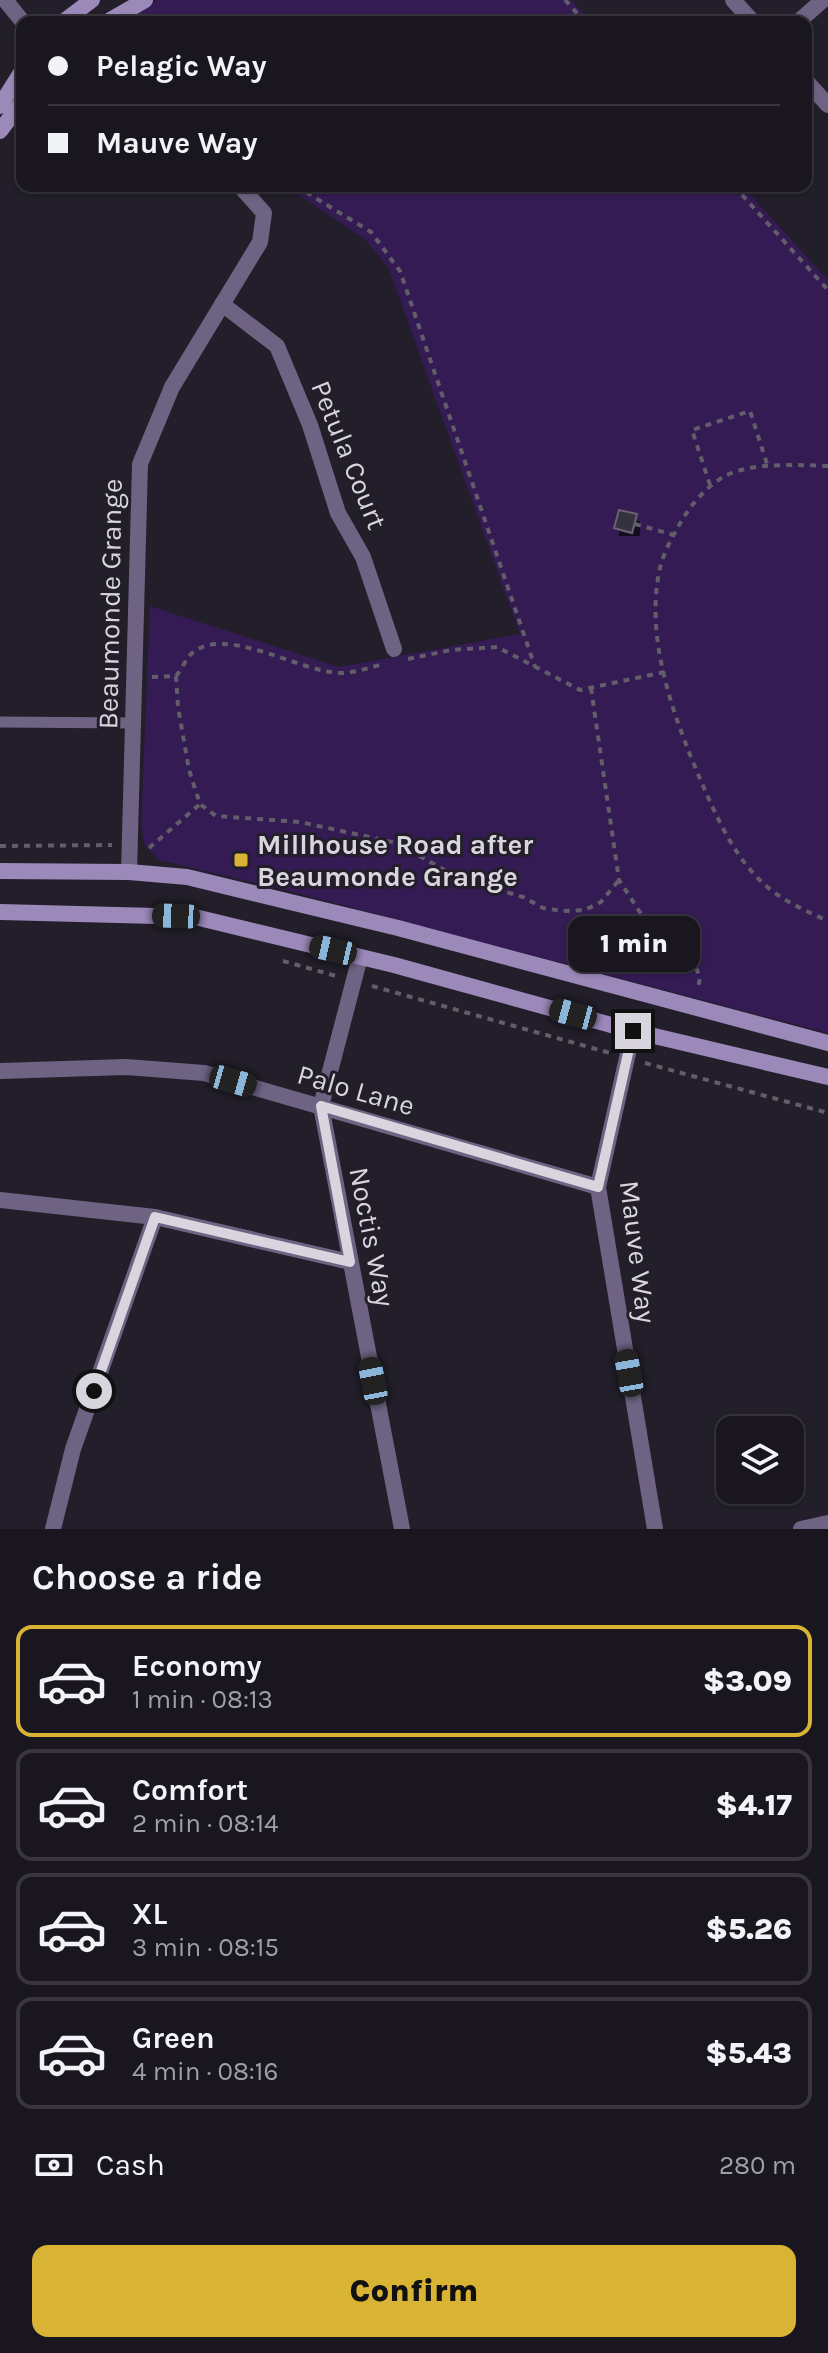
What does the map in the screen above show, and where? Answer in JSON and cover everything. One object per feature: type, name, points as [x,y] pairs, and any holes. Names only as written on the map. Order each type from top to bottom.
[{"type":"main road","points":[[71,16],[92,0]]},
{"type":"main road","points":[[117,16],[145,0]]},
{"type":"main road","points":[[0,106],[16,81]]},
{"type":"main road","points":[[0,131],[16,110]]},
{"type":"main road","points":[[0,871],[129,872],[183,876],[398,928],[828,1043]]},
{"type":"main road","points":[[0,912],[195,917],[360,957],[633,1031],[828,1077]]},
{"type":"street","points":[[5,0],[18,16]]},
{"type":"street","points":[[733,0],[748,16]]},
{"type":"street","points":[[805,16],[823,0]]},
{"type":"street","points":[[812,88],[828,105]]},
{"type":"street","name":"Beaumonde Grange","points":[[129,872],[140,464],[172,387],[260,242],[264,213],[245,192]]},
{"type":"street","name":"Petula Court","points":[[222,304],[277,346],[310,425],[338,513],[363,557],[394,649]]},
{"type":"street","name":"Noctis Way","points":[[360,957],[321,1106],[402,1529]]},
{"type":"street","name":"Mauve Way","points":[[633,1031],[598,1187],[655,1529]]},
{"type":"street","name":"Palo Lane","points":[[0,1071],[126,1067],[204,1073],[598,1187]]},
{"type":"street","points":[[0,1200],[155,1217],[350,1262]]},
{"type":"street","points":[[53,1529],[73,1449],[155,1217]]},
{"type":"street","points":[[801,1529],[828,1523]]},
{"type":"lane","points":[[0,722],[133,723]]},
{"type":"path","points":[[565,0],[580,16]]},
{"type":"path","points":[[306,192],[371,232],[400,271],[536,669]]},
{"type":"path","points":[[739,192],[828,290]]},
{"type":"path","points":[[710,486],[692,430],[750,411],[768,467]]},
{"type":"path","points":[[828,466],[768,467],[728,474],[710,486],[682,519],[674,535],[660,567],[657,599],[658,636],[685,744],[722,828],[764,884],[794,906],[828,921]]},
{"type":"path","points":[[635,524],[674,535]]},
{"type":"path","points":[[176,676],[186,754],[200,804],[216,816],[300,822],[397,843],[458,878],[523,897],[543,908],[585,910],[601,902],[619,880]]},
{"type":"path","points":[[591,688],[619,880],[645,920],[695,965],[700,978],[693,1008]]},
{"type":"path","points":[[149,848],[200,804]]},
{"type":"path","points":[[0,846],[130,844]]},
{"type":"path","points":[[277,959],[828,1113]]},
{"type":"shaded area","points":[[157,0],[571,0],[586,16],[129,16]]},
{"type":"shaded area","points":[[294,192],[747,192],[828,280],[828,1033],[277,888],[159,860],[145,846],[141,825],[150,606],[339,667],[520,634],[389,269],[365,239]]},
{"type":"building","points":[[619,510],[637,514],[632,533],[614,528]]},
{"type":"place","name":"Millhouse Road after Beaumonde Grange","points":[[241,860]]},
{"type":"route","points":[[94,1391],[155,1217],[350,1262],[321,1106],[598,1187],[633,1031]]}]
